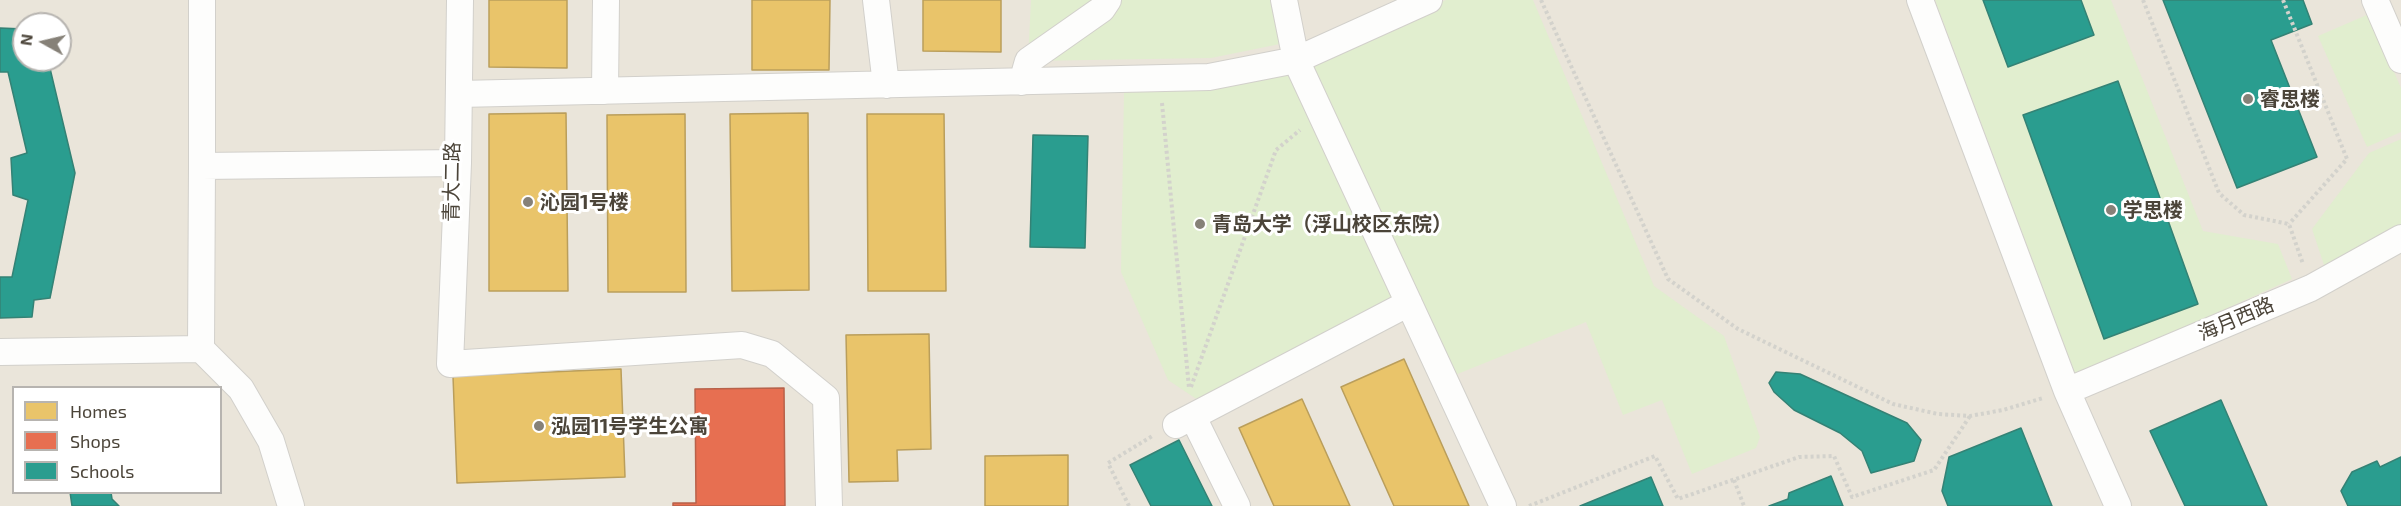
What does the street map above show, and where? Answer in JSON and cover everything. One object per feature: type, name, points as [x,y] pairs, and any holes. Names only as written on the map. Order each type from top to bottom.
[{"type":"street","points":[[201,0],[201,349]]},
{"type":"street","name":"青大二路","points":[[454,0],[455,163]]},
{"type":"street","points":[[460,0],[450,364],[742,345],[772,354],[826,398],[829,506]]},
{"type":"street","points":[[605,91],[606,0]]},
{"type":"street","points":[[876,0],[886,85]]},
{"type":"street","points":[[1022,82],[1028,61],[1102,9],[1108,0]]},
{"type":"street","points":[[1284,0],[1296,60],[1503,506]]},
{"type":"street","points":[[459,94],[1209,77],[1296,60],[1429,0]]},
{"type":"street","points":[[1920,0],[2067,391],[2118,506]]},
{"type":"street","points":[[2375,0],[2401,60]]},
{"type":"street","points":[[202,166],[455,163]]},
{"type":"street","name":"海月西路","points":[[2067,391],[2312,288],[2401,238]]},
{"type":"street","points":[[1237,506],[1185,421],[1409,303]]},
{"type":"street","points":[[0,352],[201,349],[242,389],[271,441],[291,506]]},
{"type":"path","points":[[1542,0],[1668,279],[1738,329],[1893,404],[1938,414],[1970,416],[2002,410],[2067,391]]},
{"type":"path","points":[[2142,0],[2219,193],[2244,215],[2289,224]]},
{"type":"path","points":[[2283,0],[2347,159],[2289,224]]},
{"type":"path","points":[[1159,79],[1170,168],[1189,392],[1276,150],[1321,113]]},
{"type":"path","points":[[2289,224],[2312,288]]},
{"type":"path","points":[[1529,506],[1655,456],[1678,500],[1799,457],[1834,456],[1852,497],[1934,470],[1970,416]]},
{"type":"path","points":[[1129,506],[1108,463],[1134,445],[1185,421]]},
{"type":"path","points":[[1734,480],[1744,506]]},
{"type":"shaded area","name":"青岛大学（浮山校区东院）","points":[[0,0],[2401,0],[2401,506],[0,506]]},
{"type":"green space","points":[[1031,0],[1272,0],[1280,44],[1211,58],[1028,61]]},
{"type":"green space","points":[[1446,0],[1533,0],[1654,286],[1724,336],[1760,437],[1756,448],[1692,474],[1662,400],[1623,415],[1586,322],[1455,375],[1307,64]]},
{"type":"green space","points":[[1935,0],[2111,0],[2203,231],[2278,244],[2292,279],[2076,376]]},
{"type":"green space","points":[[2369,14],[2401,88],[2401,132],[2367,147],[2318,36]]},
{"type":"green space","points":[[1289,71],[1396,299],[1201,402],[1168,380],[1121,272],[1124,90]]},
{"type":"green space","points":[[2401,139],[2401,227],[2325,268],[2312,229],[2369,153]]},
{"type":"building: Homes","points":[[489,0],[567,0],[567,68],[489,67]]},
{"type":"building: Homes","points":[[752,0],[830,0],[829,70],[752,70]]},
{"type":"building: Homes","points":[[923,0],[1001,0],[1001,52],[923,51]]},
{"type":"building: Homes","name":"沁园1号楼","points":[[566,113],[568,291],[489,291],[489,114]]},
{"type":"building: Homes","points":[[808,113],[809,290],[732,291],[730,114]]},
{"type":"building: Homes","points":[[685,114],[686,292],[608,292],[607,115]]},
{"type":"building: Homes","points":[[867,114],[944,114],[946,291],[868,291]]},
{"type":"building: Homes","points":[[929,334],[931,449],[897,450],[898,481],[849,482],[846,335]]},
{"type":"building: Homes","points":[[1404,359],[1469,506],[1394,506],[1341,387]]},
{"type":"building: Homes","name":"泓园11号学生公寓","points":[[621,369],[625,477],[457,483],[453,376]]},
{"type":"building: Homes","points":[[1302,399],[1350,506],[1274,506],[1239,428]]},
{"type":"building: Homes","points":[[1068,455],[1068,506],[985,506],[985,456]]},
{"type":"building: Shops","points":[[784,388],[785,506],[673,506],[673,503],[696,503],[695,389]]},
{"type":"building: Schools","points":[[1983,0],[2081,0],[2094,35],[2008,67]]},
{"type":"building: Schools","name":"睿思楼","points":[[2163,0],[2303,0],[2312,24],[2271,40],[2317,157],[2237,188]]},
{"type":"building: Schools","points":[[0,28],[12,28],[12,72],[51,72],[75,173],[50,298],[34,300],[32,317],[0,318],[0,277],[12,277],[28,200],[13,195],[11,158],[27,153],[8,72],[0,72]]},
{"type":"building: Schools","name":"学思楼","points":[[2118,81],[2198,304],[2104,339],[2023,115]]},
{"type":"building: Schools","points":[[1033,135],[1088,136],[1085,248],[1030,247]]},
{"type":"building: Schools","points":[[1776,372],[1800,374],[1907,423],[1921,440],[1914,461],[1871,473],[1862,451],[1840,433],[1794,410],[1774,392],[1769,383]]},
{"type":"building: Schools","points":[[2221,400],[2267,506],[2185,506],[2150,431]]},
{"type":"building: Schools","points":[[2021,428],[2052,506],[1948,506],[1942,491],[1949,457]]},
{"type":"building: Schools","points":[[1179,440],[1212,506],[1151,506],[1130,465]]},
{"type":"building: Schools","points":[[2401,457],[2401,506],[2348,506],[2341,491],[2352,472],[2377,461],[2380,467]]},
{"type":"building: Schools","points":[[1831,476],[1843,506],[1769,506],[1788,499],[1789,493]]},
{"type":"building: Schools","points":[[1651,477],[1663,506],[1580,506]]},
{"type":"building: Schools","points":[[70,494],[111,494],[112,499],[119,506],[72,506]]},
{"type":"place","name":"睿思楼","points":[[2248,99]]},
{"type":"place","name":"沁园1号楼","points":[[528,202]]},
{"type":"place","name":"学思楼","points":[[2111,210]]},
{"type":"place","name":"青岛大学（浮山校区东院）","points":[[1200,224]]},
{"type":"place","name":"泓园11号学生公寓","points":[[539,426]]}]
